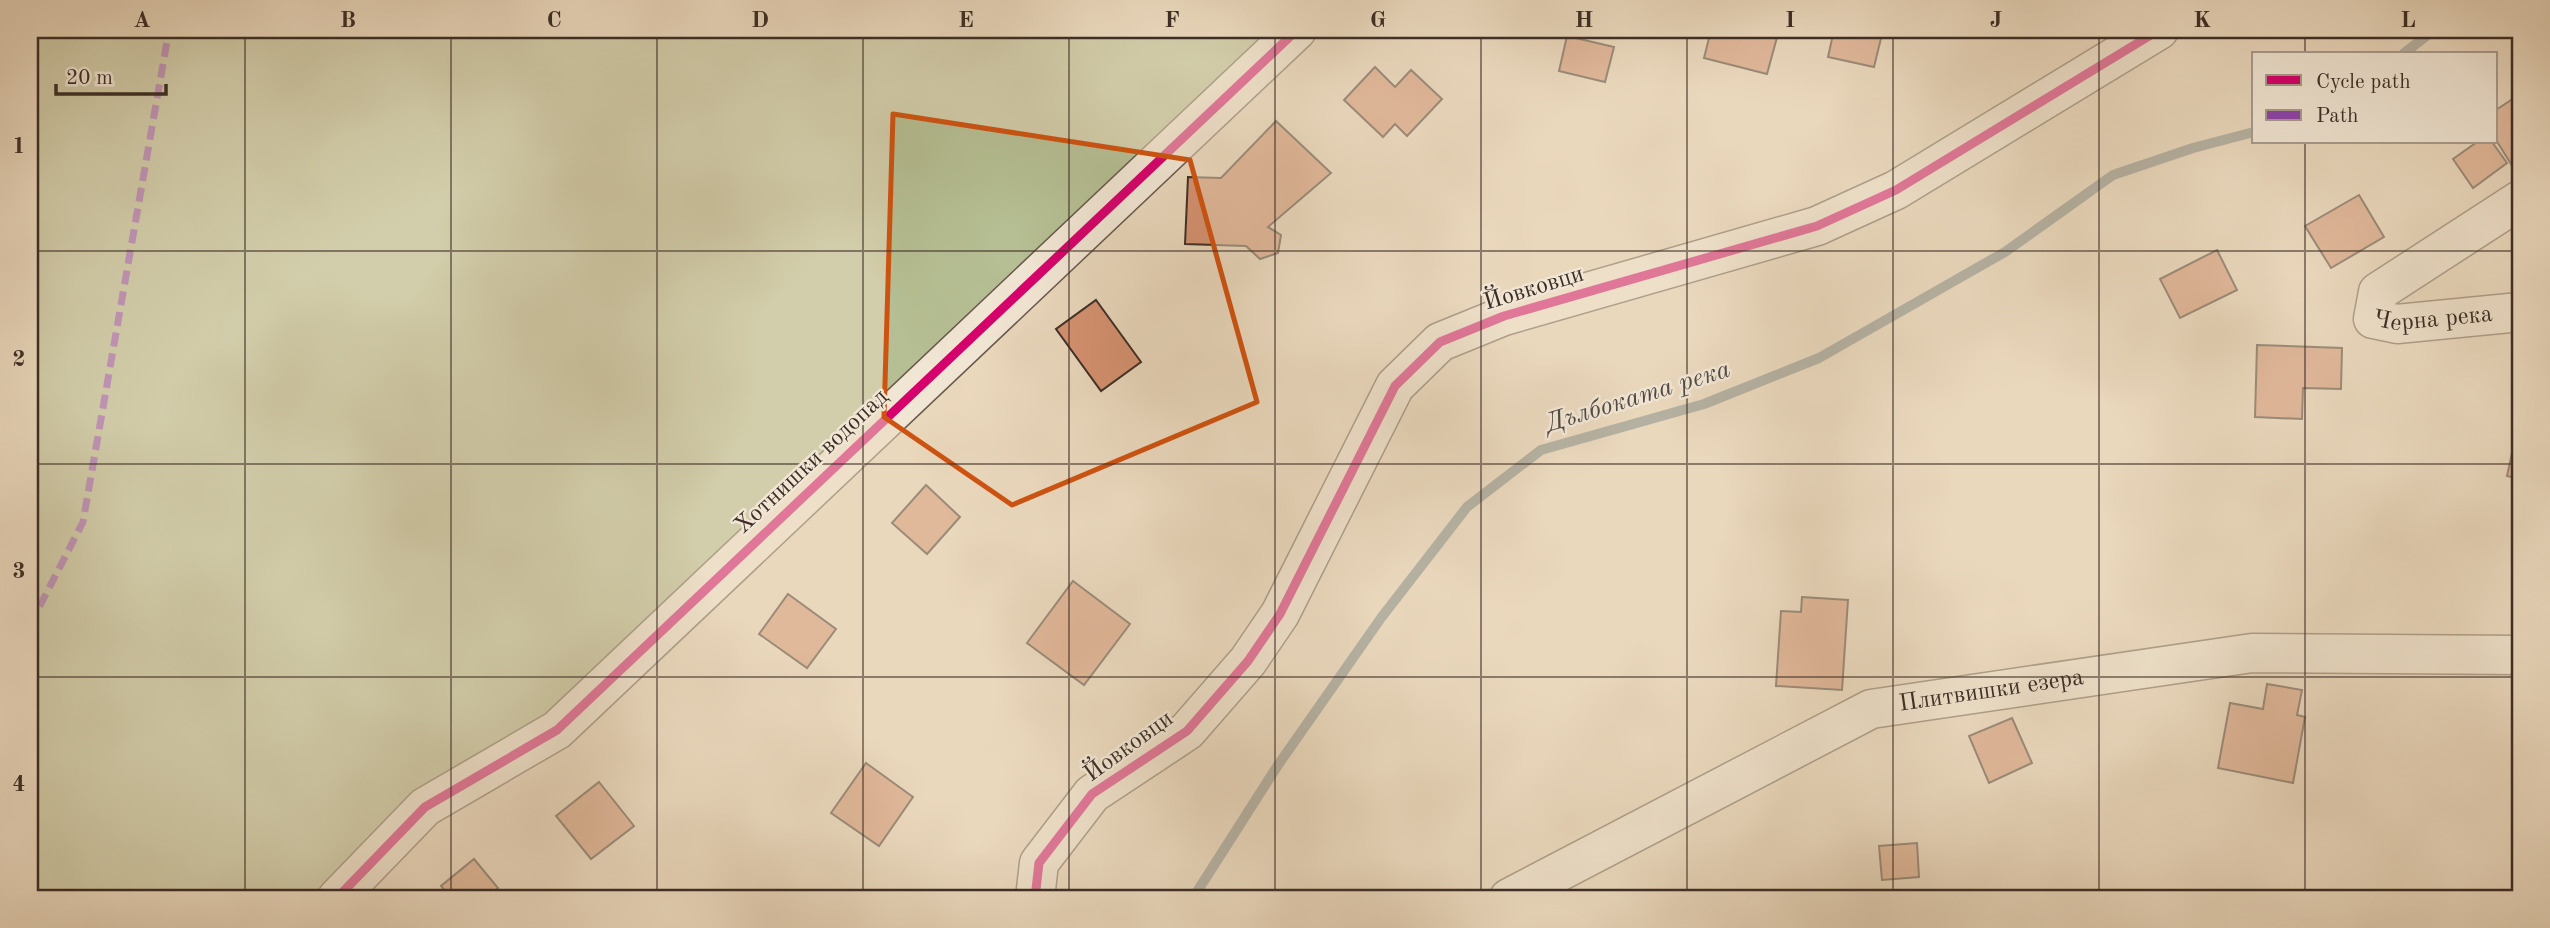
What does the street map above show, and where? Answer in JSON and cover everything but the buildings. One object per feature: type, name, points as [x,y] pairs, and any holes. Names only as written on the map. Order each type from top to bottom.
[{"type":"street","name":"Хотнишки водопад","points":[[337,898],[425,807],[557,730],[1297,30]]},
{"type":"street","name":"Йовковци","points":[[1035,898],[1039,863],[1092,794],[1187,731],[1248,661],[1280,614],[1395,386],[1440,342],[1504,316],[1817,226],[1896,190],[2159,30]]},
{"type":"street","name":"Черна река","points":[[2520,200],[2378,292],[2373,319],[2397,324],[2520,312]]},
{"type":"street","name":"Плитвишки езера","points":[[1509,898],[1871,709],[2252,653],[2520,655]]},
{"type":"highlighted area","points":[[893,114],[1190,160],[1257,402],[1012,505],[884,417]]},
{"type":"green space","points":[[30,30],[1297,30],[557,730],[337,898],[30,898]]},
{"type":"waterway","name":"Дълбоката река","points":[[2406,52],[2434,30]]},
{"type":"waterway","name":"Дълбоката река","points":[[1193,898],[1278,765],[1381,618],[1467,507],[1541,450],[1704,404],[1819,358],[2005,252],[2113,175],[2193,148],[2252,133]]},
{"type":"marked path","points":[[30,625],[83,522],[169,30]]},
{"type":"cycle path","points":[[337,898],[425,807],[557,730],[1297,30]]},
{"type":"cycle path","points":[[1035,898],[1039,863],[1092,794],[1187,731],[1248,661],[1280,614],[1395,386],[1440,342],[1504,316],[1817,226],[1896,190],[2159,30]]}]
